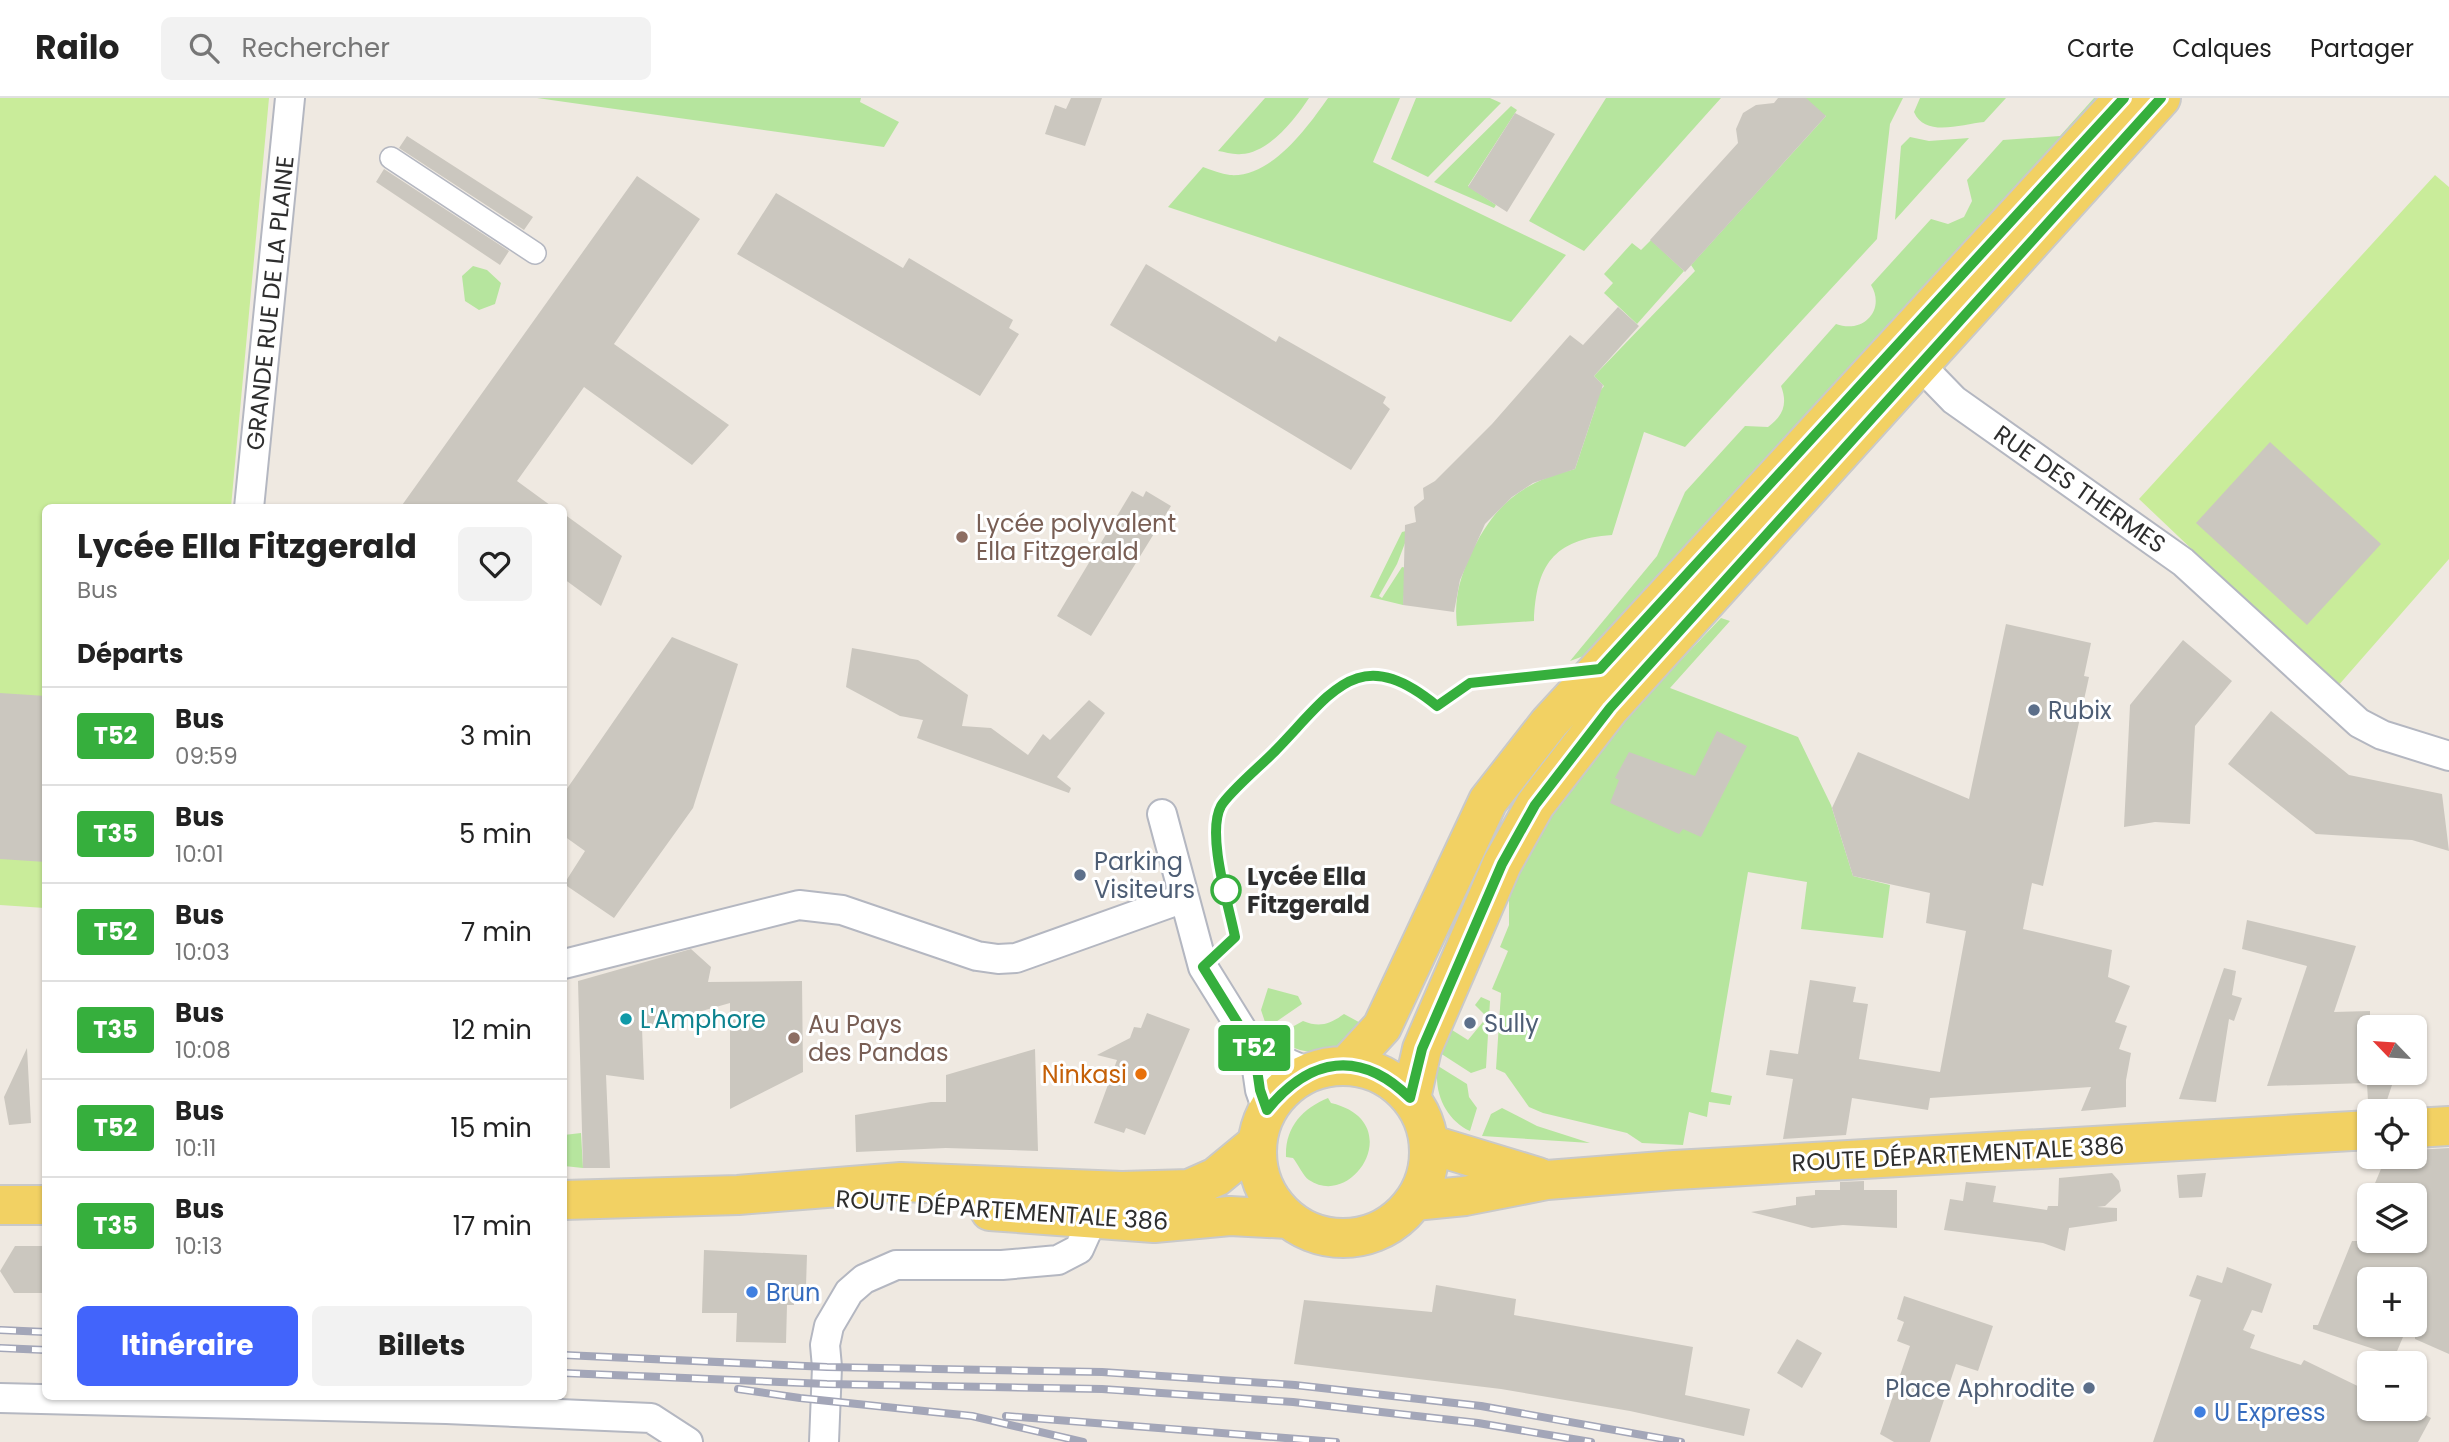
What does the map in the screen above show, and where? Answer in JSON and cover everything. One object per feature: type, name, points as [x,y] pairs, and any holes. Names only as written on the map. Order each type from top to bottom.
[{"type":"main road","points":[[1347,1065],[1382,1027],[1488,801],[1549,723],[2124,98]]},
{"type":"main road","points":[[1410,1098],[1422,1049],[1465,943],[1502,864],[1535,805],[1610,708],[2161,98]]},
{"type":"main road","points":[[1347,1065],[1371,1070],[1393,1081],[1410,1098],[1423,1120],[1429,1144],[1426,1173],[1414,1200],[1394,1221],[1369,1234],[1340,1239],[1313,1233],[1288,1219],[1269,1198],[1258,1172],[1262,1127],[1286,1087],[1308,1072],[1347,1065]]},
{"type":"main road","points":[[2427,1127],[2449,1126]]},
{"type":"main road","name":"ROUTE DÉPARTEMENTALE 386","points":[[567,1200],[758,1193],[901,1182],[1122,1191],[1189,1189],[1216,1177],[1262,1127]]},
{"type":"main road","name":"ROUTE DÉPARTEMENTALE 386","points":[[1414,1200],[1465,1196],[1547,1180],[2357,1131]]},
{"type":"main road","name":"ROUTE DÉPARTEMENTALE 386","points":[[1429,1144],[1547,1180]]},
{"type":"main road","points":[[1102,1219],[1189,1189]]},
{"type":"main road","name":"ROUTE DÉPARTEMENTALE 386","points":[[758,1193],[1154,1223],[1230,1216],[1288,1219]]},
{"type":"main road","points":[[0,1205],[42,1205]]},
{"type":"street","name":"GRANDE RUE DE LA PLAINE","points":[[249,504],[290,98]]},
{"type":"street","points":[[391,159],[535,253]]},
{"type":"street","points":[[1921,366],[1915,352],[2030,222],[2066,161]]},
{"type":"street","name":"RUE DES THERMES","points":[[1921,366],[1954,400],[2183,562],[2359,723],[2382,735],[2449,756]]},
{"type":"street","points":[[1162,814],[1203,967],[1254,1049],[1262,1127]]},
{"type":"street","points":[[567,963],[799,905],[842,910],[977,956],[1016,958],[1184,898]]},
{"type":"street","points":[[1254,1049],[1308,1072]]},
{"type":"street","points":[[824,1442],[827,1367],[825,1345],[829,1326],[849,1292],[864,1279],[896,1265],[1002,1265],[1058,1260],[1079,1249],[1088,1229],[1102,1219]]},
{"type":"street","points":[[0,1398],[42,1399]]},
{"type":"street","points":[[81,1400],[446,1409],[651,1418],[688,1442]]},
{"type":"green space","points":[[0,98],[269,98],[231,504],[42,504],[42,908],[0,905]]},
{"type":"green space","points":[[537,98],[861,98],[860,102],[899,122],[884,147]]},
{"type":"green space","points":[[1265,98],[1309,98],[1289,125],[1261,148],[1241,154],[1218,151]]},
{"type":"green space","points":[[1328,98],[1400,98],[1373,162],[1566,255],[1511,322],[1168,207],[1203,167],[1230,175],[1245,174],[1273,160],[1299,136]]},
{"type":"green space","points":[[1416,98],[1490,98],[1501,103],[1428,177],[1391,159]]},
{"type":"green space","points":[[1606,98],[1721,98],[1584,251],[1529,221]]},
{"type":"green space","points":[[1786,98],[1903,98],[1890,124],[1877,239],[1685,447],[1644,432],[1612,535],[1575,542],[1552,559],[1539,585],[1534,621],[1457,626],[1456,608],[1460,583],[1469,558],[1488,524],[1510,499],[1523,490],[1575,469],[1596,406],[1591,402],[1604,386],[1594,376],[1695,271],[1691,265],[1826,116]]},
{"type":"green space","points":[[1920,98],[2006,98],[1984,122],[1945,128],[1926,125],[1919,120],[1914,112]]},
{"type":"green space","points":[[2094,98],[2105,98],[1592,653],[1570,661],[1657,556],[1685,492],[1745,426],[1768,427],[1777,418],[1784,404],[1781,386],[1836,324],[1855,326],[1869,318],[1876,303],[1871,285],[1931,219],[1948,224],[1964,217],[1972,201],[1967,180],[2003,140],[2060,136]]},
{"type":"green space","points":[[1511,106],[1517,110],[1468,186],[1496,205],[1494,208],[1434,182]]},
{"type":"green space","points":[[1910,137],[1929,141],[1969,138],[1895,220],[1901,146]]},
{"type":"green space","points":[[2435,175],[2449,187],[2449,559],[2337,687],[2139,499]]},
{"type":"green space","points":[[1651,240],[1684,271],[1637,324],[1604,293],[1613,283],[1604,274],[1632,243],[1641,250]]},
{"type":"green space","points":[[473,266],[487,270],[501,283],[495,304],[479,310],[465,301],[462,276]]},
{"type":"green space","points":[[1410,530],[1397,564],[1379,596],[1382,598],[1402,567],[1407,568],[1403,605],[1370,597],[1402,532]]},
{"type":"green space","points":[[1721,618],[1730,621],[1670,688],[1798,737],[1831,805],[1853,876],[1890,885],[1883,938],[1801,929],[1807,882],[1748,872],[1711,1092],[1732,1096],[1730,1105],[1709,1102],[1707,1117],[1689,1112],[1683,1145],[1642,1143],[1627,1133],[1543,1113],[1529,1107],[1505,1073],[1496,1069],[1501,993],[1492,989],[1508,951],[1500,947],[1509,925],[1509,894],[1540,829],[1619,725]]},
{"type":"green space","points":[[1268,988],[1298,996],[1302,1004],[1267,1028],[1261,1010]]},
{"type":"green space","points":[[1481,997],[1490,1001],[1486,1068],[1471,1073],[1440,1053],[1452,1030],[1468,1040],[1487,1017],[1475,1005]]},
{"type":"green space","points":[[1344,1014],[1368,1027],[1334,1048],[1312,1052],[1300,1050],[1274,1037],[1303,1021],[1325,1024]]},
{"type":"green space","points":[[1438,1066],[1467,1084],[1469,1097],[1477,1108],[1470,1131],[1454,1120],[1443,1104],[1438,1086]]},
{"type":"green space","points":[[1328,1098],[1331,1103],[1354,1113],[1366,1127],[1370,1143],[1366,1160],[1356,1174],[1342,1183],[1326,1186],[1309,1180],[1293,1158],[1286,1157],[1286,1146],[1297,1120],[1310,1108]]},
{"type":"green space","points":[[1502,1108],[1537,1126],[1590,1143],[1482,1136],[1491,1114]]},
{"type":"green space","points":[[581,1133],[583,1168],[567,1166],[567,1135]]},
{"type":"building","points":[[1071,98],[1102,98],[1085,146],[1045,134],[1055,105],[1066,109]]},
{"type":"building","points":[[1778,98],[1806,98],[1826,116],[1685,272],[1650,240],[1738,143],[1736,129],[1743,113],[1756,105],[1774,103]]},
{"type":"building","points":[[1515,113],[1555,134],[1507,212],[1468,187]]},
{"type":"building","points":[[407,136],[533,217],[524,230],[399,148]]},
{"type":"building","points":[[384,169],[509,251],[500,265],[376,182]]},
{"type":"building","points":[[637,176],[700,219],[614,344],[729,425],[692,465],[584,387],[517,481],[549,504],[403,504]]},
{"type":"building","points":[[776,193],[903,268],[909,258],[1013,320],[1009,328],[1019,334],[980,396],[737,254]]},
{"type":"building","points":[[1146,264],[1276,342],[1279,336],[1386,397],[1383,403],[1390,409],[1351,470],[1110,325]]},
{"type":"building","points":[[1618,307],[1639,326],[1594,376],[1603,385],[1575,469],[1533,483],[1512,497],[1485,524],[1460,580],[1454,612],[1403,605],[1405,525],[1416,522],[1414,507],[1424,499],[1423,488],[1435,481],[1492,424],[1570,335],[1583,345]]},
{"type":"building","points":[[2270,442],[2381,544],[2307,625],[2196,523]]},
{"type":"building","points":[[1132,491],[1143,497],[1146,491],[1171,506],[1091,636],[1057,616]]},
{"type":"building","points":[[567,516],[622,556],[601,606],[567,581]]},
{"type":"building","points":[[2006,624],[2091,643],[2084,676],[2089,677],[2043,886],[2032,883],[2023,929],[2112,950],[2108,977],[2130,986],[2115,1022],[2127,1026],[2119,1049],[2131,1053],[2126,1080],[2126,1107],[2081,1111],[2091,1087],[1930,1098],[1928,1110],[1852,1098],[1846,1135],[1783,1139],[1793,1079],[1766,1075],[1770,1050],[1798,1054],[1810,980],[1856,987],[1853,1002],[1868,1004],[1859,1059],[1940,1072],[1966,931],[1926,923],[1930,893],[1853,876],[1832,808],[1858,752],[1969,799]]},
{"type":"building","points":[[672,637],[738,664],[693,808],[614,918],[567,886],[567,879],[585,851],[567,838],[567,789]]},
{"type":"building","points":[[2183,640],[2232,681],[2195,726],[2190,824],[2155,822],[2124,827],[2130,705]]},
{"type":"building","points":[[852,648],[918,660],[968,695],[962,726],[991,728],[1028,755],[1043,734],[1050,740],[1089,700],[1105,713],[1057,777],[1071,788],[1069,793],[917,738],[923,720],[900,716],[846,687]]},
{"type":"building","points":[[0,693],[42,696],[42,862],[0,859]]},
{"type":"building","points":[[2271,711],[2349,775],[2442,794],[2449,851],[2412,840],[2316,834],[2228,764]]},
{"type":"building","points":[[1717,731],[1747,746],[1701,837],[1683,829],[1679,834],[1610,803],[1619,780],[1615,778],[1629,752],[1695,776]]},
{"type":"building","points":[[2247,920],[2356,946],[2334,1012],[2370,1011],[2370,1015],[2357,1015],[2357,1083],[2267,1086],[2307,966],[2242,949]]},
{"type":"building","points":[[691,949],[711,967],[708,982],[802,981],[803,1072],[730,1109],[730,1003],[642,1028],[644,1080],[606,1075],[610,1168],[583,1168],[578,981]]},
{"type":"building","points":[[2224,968],[2236,971],[2232,995],[2242,998],[2234,1021],[2229,1019],[2216,1102],[2179,1099]]},
{"type":"building","points":[[1147,1013],[1190,1029],[1145,1135],[1126,1128],[1124,1133],[1094,1123],[1117,1060],[1097,1055],[1130,1038],[1134,1027],[1141,1028]]},
{"type":"building","points":[[27,1048],[31,1123],[9,1125],[4,1097]]},
{"type":"building","points":[[1035,1049],[1038,1151],[946,1148],[856,1152],[855,1115],[931,1102],[946,1102],[946,1075]]},
{"type":"building","points":[[2367,1085],[2392,1085],[2387,1099],[2368,1099]]},
{"type":"building","points":[[2449,1148],[2449,1354],[2415,1339],[2427,1337],[2427,1267],[2357,1267],[2357,1337],[2403,1337],[2397,1351],[2380,1351],[2313,1329],[2313,1325],[2318,1325],[2352,1241],[2357,1241],[2357,1253],[2427,1253],[2427,1183],[2375,1183],[2381,1169],[2427,1169],[2427,1149]]},
{"type":"building","points":[[2112,1173],[2119,1181],[2121,1191],[2105,1206],[2097,1207],[2117,1208],[2117,1221],[2069,1228],[2065,1251],[2043,1243],[1944,1230],[1950,1199],[1963,1201],[1966,1182],[1996,1186],[1993,1202],[2047,1210],[2048,1206],[2058,1206],[2059,1178]]},
{"type":"building","points":[[2206,1173],[2202,1197],[2179,1198],[2177,1175]]},
{"type":"building","points":[[1864,1181],[1864,1190],[1897,1190],[1897,1228],[1843,1225],[1812,1228],[1751,1212],[1796,1205],[1796,1197],[1815,1195],[1815,1190],[1840,1190],[1840,1182]]},
{"type":"building","points":[[15,1246],[42,1246],[42,1293],[14,1293],[0,1271]]},
{"type":"building","name":"Brun","points":[[704,1250],[807,1255],[806,1286],[801,1286],[801,1298],[794,1297],[794,1305],[787,1305],[786,1343],[736,1342],[737,1313],[702,1313]]},
{"type":"building","points":[[2227,1267],[2272,1284],[2262,1313],[2252,1310],[2243,1330],[2255,1335],[2250,1348],[2301,1365],[2304,1360],[2357,1386],[2357,1421],[2427,1421],[2427,1416],[2431,1418],[2418,1442],[2153,1442],[2201,1300],[2189,1296],[2197,1275],[2222,1283]]},
{"type":"building","points":[[1436,1285],[1516,1299],[1514,1315],[1693,1347],[1685,1395],[1750,1409],[1744,1436],[1630,1411],[1501,1389],[1294,1364],[1304,1300],[1432,1312]]},
{"type":"building","points":[[1904,1296],[1993,1326],[1978,1371],[1956,1364],[1930,1442],[1894,1442],[1880,1434],[1910,1346],[1897,1341],[1904,1322],[1897,1319]]},
{"type":"building","points":[[1797,1339],[1822,1353],[1802,1388],[1777,1373]]},
{"type":"railway","points":[[0,1330],[42,1332]]},
{"type":"railway","points":[[0,1348],[42,1350]]},
{"type":"railway","points":[[567,1355],[827,1367],[1102,1372],[1295,1385],[1481,1406],[1681,1442]]},
{"type":"railway","points":[[567,1373],[827,1384],[1102,1389],[1293,1402],[1478,1423],[1591,1442]]},
{"type":"railway","points":[[738,1389],[972,1416],[1083,1442]]},
{"type":"railway","points":[[1006,1416],[1336,1442]]},
{"type":"bus line","name":"T52","points":[[2124,98],[1600,669],[1470,683],[1437,706],[1398,680],[1378,675],[1351,679],[1337,687],[1222,806],[1215,833],[1235,937],[1203,967],[1254,1049],[1260,1090],[1267,1110],[1286,1087],[1308,1072],[1327,1066],[1347,1065],[1371,1070],[1393,1081],[1410,1098],[1422,1049],[1465,943],[1502,864],[1535,805],[1610,708],[2161,98]]},
{"type":"place","name":"Lycée polyvalent Ella Fitzgerald","points":[[962,537]]},
{"type":"place","name":"Rubix","points":[[2034,710]]},
{"type":"place","name":"Parking Visiteurs","points":[[1080,875]]},
{"type":"place","name":"Lycée Ella Fitzgerald","points":[[1226,890]]},
{"type":"place","name":"L'Amphore","points":[[626,1019]]},
{"type":"place","name":"Sully","points":[[1470,1023]]},
{"type":"place","name":"Au Pays des Pandas","points":[[794,1038]]},
{"type":"place","name":"Ninkasi","points":[[1141,1074]]},
{"type":"place","name":"Brun","points":[[752,1292]]},
{"type":"place","name":"Place Aphrodite","points":[[2089,1388]]},
{"type":"place","name":"U Express","points":[[2200,1412]]}]
